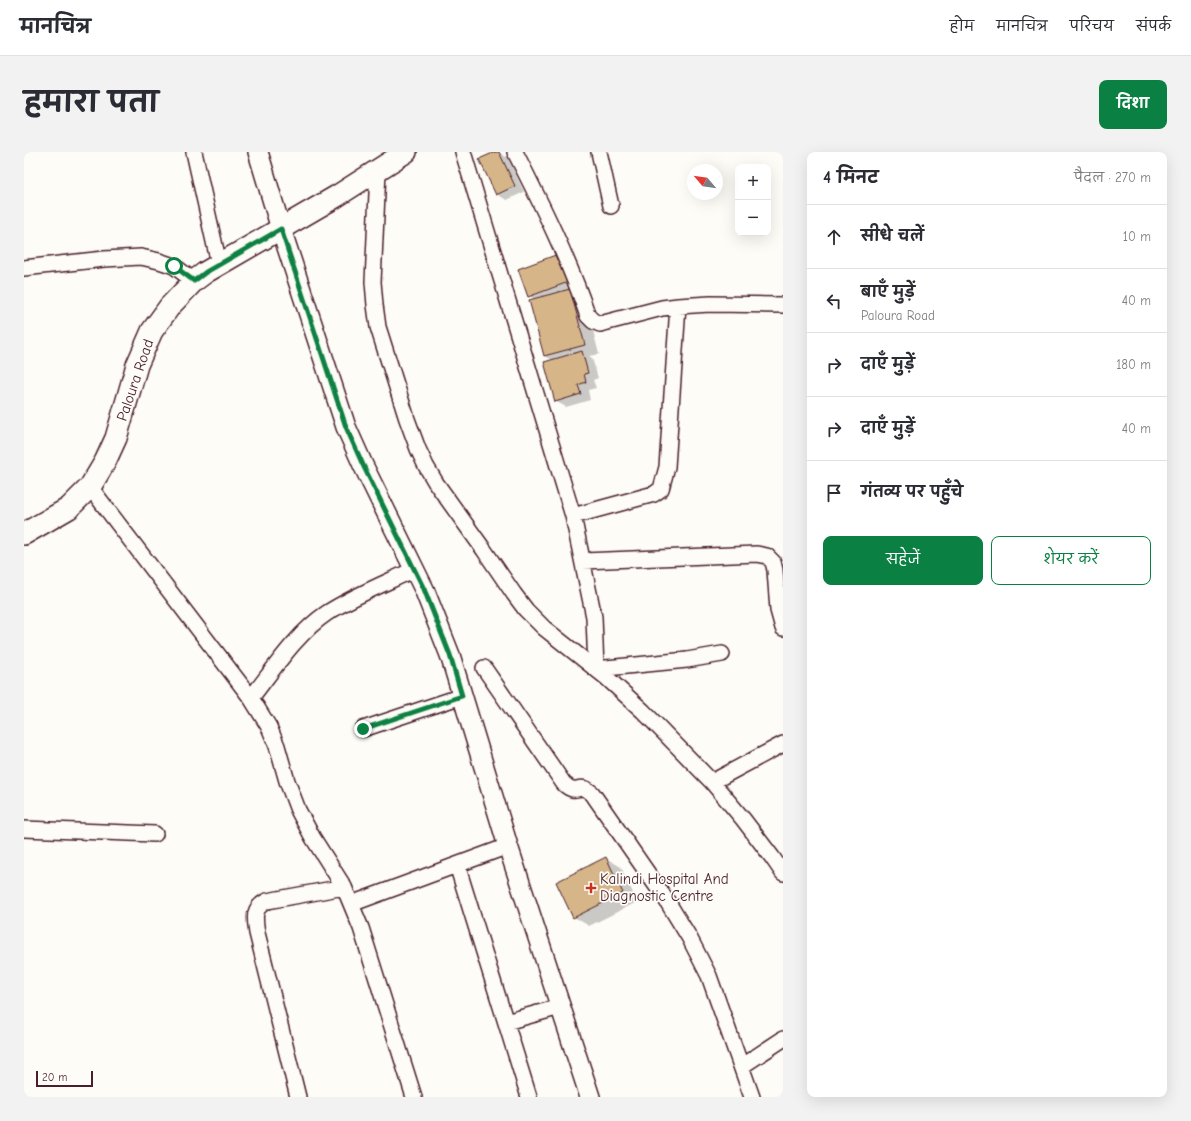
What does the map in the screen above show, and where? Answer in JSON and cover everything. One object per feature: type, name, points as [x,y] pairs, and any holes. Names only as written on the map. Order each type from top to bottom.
[{"type":"main road","name":"Paloura Road","points":[[24,534],[69,508],[90,487],[105,462],[116,438],[137,365],[152,331],[170,306],[194,281],[219,264],[378,171],[406,152]]},
{"type":"street","points":[[194,152],[219,264]]},
{"type":"street","points":[[258,152],[281,229],[346,427],[363,465],[415,569],[438,622],[508,846],[590,1097]]},
{"type":"street","points":[[462,152],[573,516],[594,617],[596,669]]},
{"type":"street","points":[[515,152],[547,214],[569,262],[588,316],[593,321],[600,324],[662,308],[678,306],[710,304],[783,305]]},
{"type":"street","points":[[599,152],[611,206]]},
{"type":"street","points":[[378,171],[373,282],[374,305],[384,350],[418,449],[426,466],[436,483],[526,610],[544,628],[596,669],[643,711],[712,782],[743,819],[778,856],[783,873]]},
{"type":"street","points":[[24,268],[104,259],[142,257],[174,266],[194,281]]},
{"type":"street","points":[[573,516],[654,494],[661,489],[667,467],[678,306]]},
{"type":"street","points":[[90,487],[251,698],[269,727],[277,746],[287,781],[298,810],[313,838],[344,887],[361,928],[414,1097]]},
{"type":"street","points":[[583,561],[757,554],[767,556],[773,562],[775,570],[778,610],[783,628]]},
{"type":"street","points":[[251,698],[297,640],[322,617],[350,600],[415,569]]},
{"type":"street","points":[[596,669],[687,660],[722,654]]},
{"type":"street","points":[[484,668],[564,784],[569,789],[586,789],[592,793],[667,901],[689,937],[709,976],[752,1097]]},
{"type":"street","points":[[363,729],[462,696]]},
{"type":"street","points":[[712,782],[783,744]]},
{"type":"street","points":[[24,829],[155,834]]},
{"type":"street","points":[[351,904],[508,846]]},
{"type":"street","points":[[457,865],[529,1097]]},
{"type":"street","points":[[298,1097],[256,933],[255,917],[257,909],[261,904],[267,901],[344,887]]},
{"type":"street","points":[[506,1022],[560,1007]]},
{"type":"street","points":[[742,1066],[783,1039]]},
{"type":"building","points":[[495,152],[499,152],[515,186],[496,195],[479,159]]},
{"type":"building","points":[[561,253],[571,281],[528,297],[518,269]]},
{"type":"building","points":[[570,289],[585,345],[544,356],[529,300]]},
{"type":"building","points":[[582,351],[588,373],[584,374],[586,382],[578,385],[581,394],[555,402],[544,362]]},
{"type":"building","points":[[606,857],[623,893],[573,918],[556,882]]},
{"type":"place","name":"Kalindi Hospital And Diagnostic Centre","points":[[591,888]]},
{"type":"route","points":[[174,266],[194,281],[206,272],[281,229],[346,427],[424,589],[450,655],[462,696],[363,729]]}]
